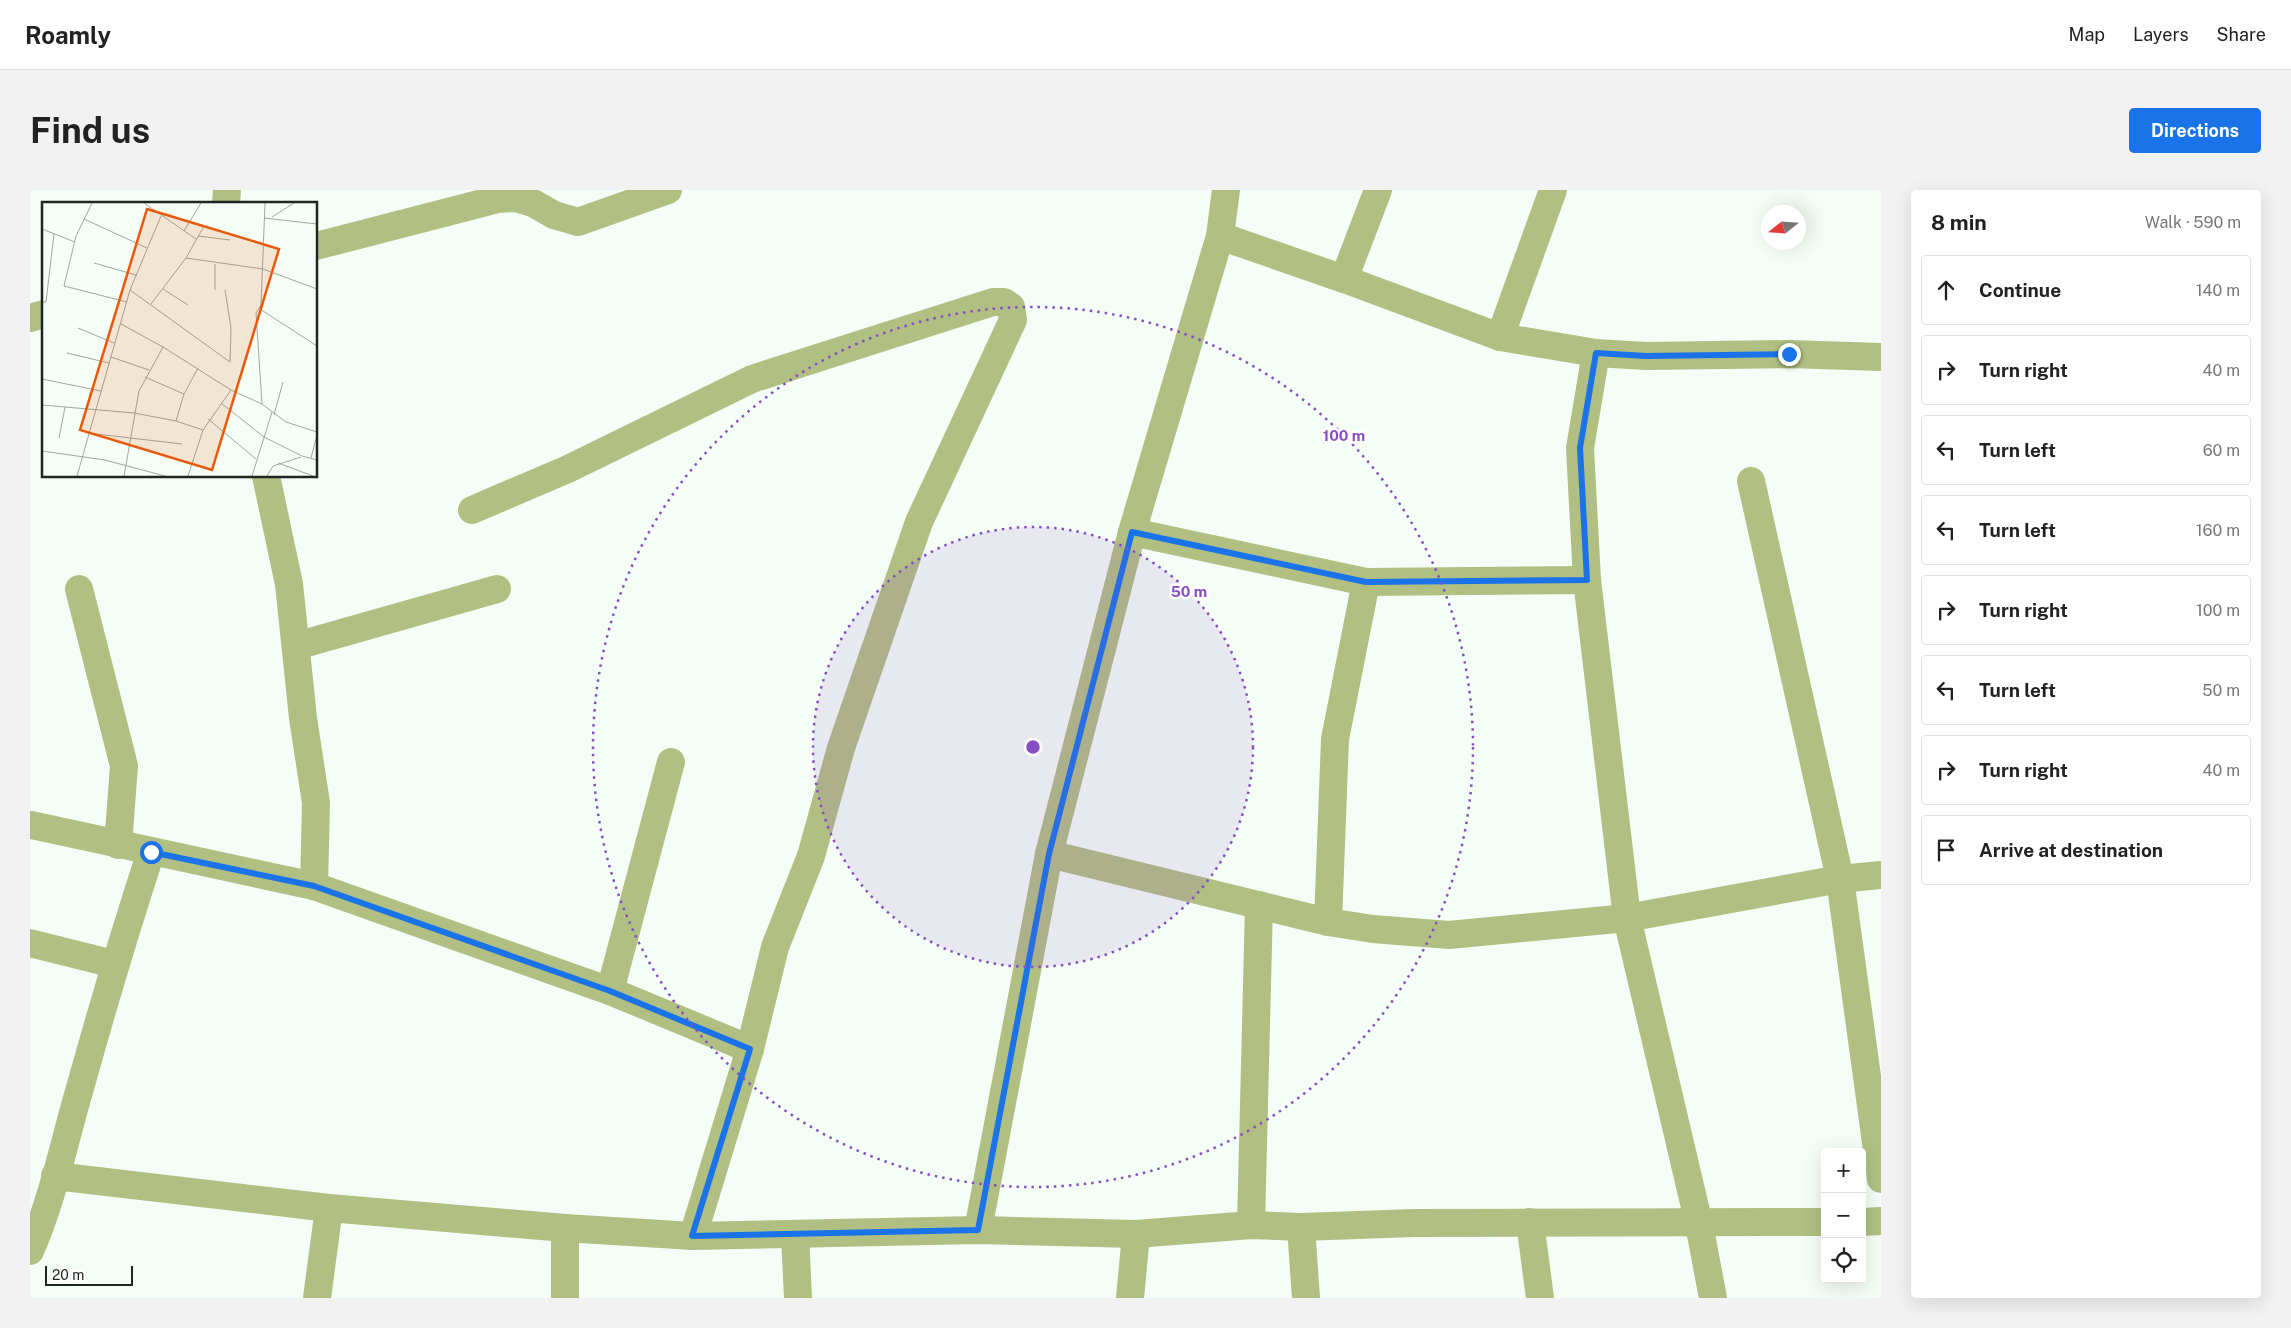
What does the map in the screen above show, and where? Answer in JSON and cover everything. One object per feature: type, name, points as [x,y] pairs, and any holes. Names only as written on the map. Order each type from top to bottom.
[{"type":"street","points":[[318,245],[498,199],[535,196],[554,215],[578,222],[668,190]]},
{"type":"street","points":[[978,1230],[1049,854],[1132,532],[1220,236],[1226,190]]},
{"type":"street","points":[[1344,279],[1378,190]]},
{"type":"street","points":[[1500,337],[1553,190]]},
{"type":"street","points":[[1220,236],[1344,279],[1500,337],[1596,353],[1646,356],[1789,354],[1881,357]]},
{"type":"street","points":[[472,510],[568,469],[752,379],[958,315],[993,302],[1004,302],[1012,307],[1013,320],[919,522],[841,748],[812,856],[775,947],[750,1049],[692,1236]]},
{"type":"street","points":[[1596,353],[1580,448],[1587,580],[1627,918],[1699,1224],[1713,1298]]},
{"type":"street","points":[[266,478],[289,584],[302,718],[316,803],[314,886]]},
{"type":"street","points":[[1751,482],[1840,879],[1881,1178]]},
{"type":"street","points":[[1132,532],[1366,582],[1587,580]]},
{"type":"street","points":[[1328,922],[1335,740],[1366,582]]},
{"type":"street","points":[[80,589],[124,766],[118,845]]},
{"type":"street","points":[[296,646],[497,589]]},
{"type":"street","points":[[610,991],[671,762]]},
{"type":"street","points":[[32,825],[314,886],[610,991],[750,1049]]},
{"type":"street","points":[[33,1236],[55,1176],[114,964],[151,852]]},
{"type":"street","points":[[1049,854],[1328,922],[1449,935],[1627,918],[1840,879],[1881,875]]},
{"type":"street","points":[[1251,1226],[1259,905]]},
{"type":"street","points":[[30,943],[114,964]]},
{"type":"street","points":[[55,1176],[329,1208],[564,1228],[692,1236],[978,1230],[1136,1234],[1251,1226],[1301,1227],[1414,1223],[1699,1224],[1821,1222]]},
{"type":"street","points":[[317,1298],[329,1208]]},
{"type":"street","points":[[1530,1222],[1540,1298]]},
{"type":"street","points":[[1866,1222],[1881,1222]]},
{"type":"street","points":[[1301,1227],[1306,1298]]},
{"type":"street","points":[[564,1228],[565,1298]]},
{"type":"street","points":[[1130,1298],[1136,1234]]},
{"type":"street","points":[[795,1235],[798,1298]]},
{"type":"route","points":[[151,852],[314,886],[610,991],[750,1049],[692,1236],[978,1230],[1049,854],[1132,532],[1366,582],[1587,580],[1580,448],[1596,353],[1646,356],[1789,354]]}]
